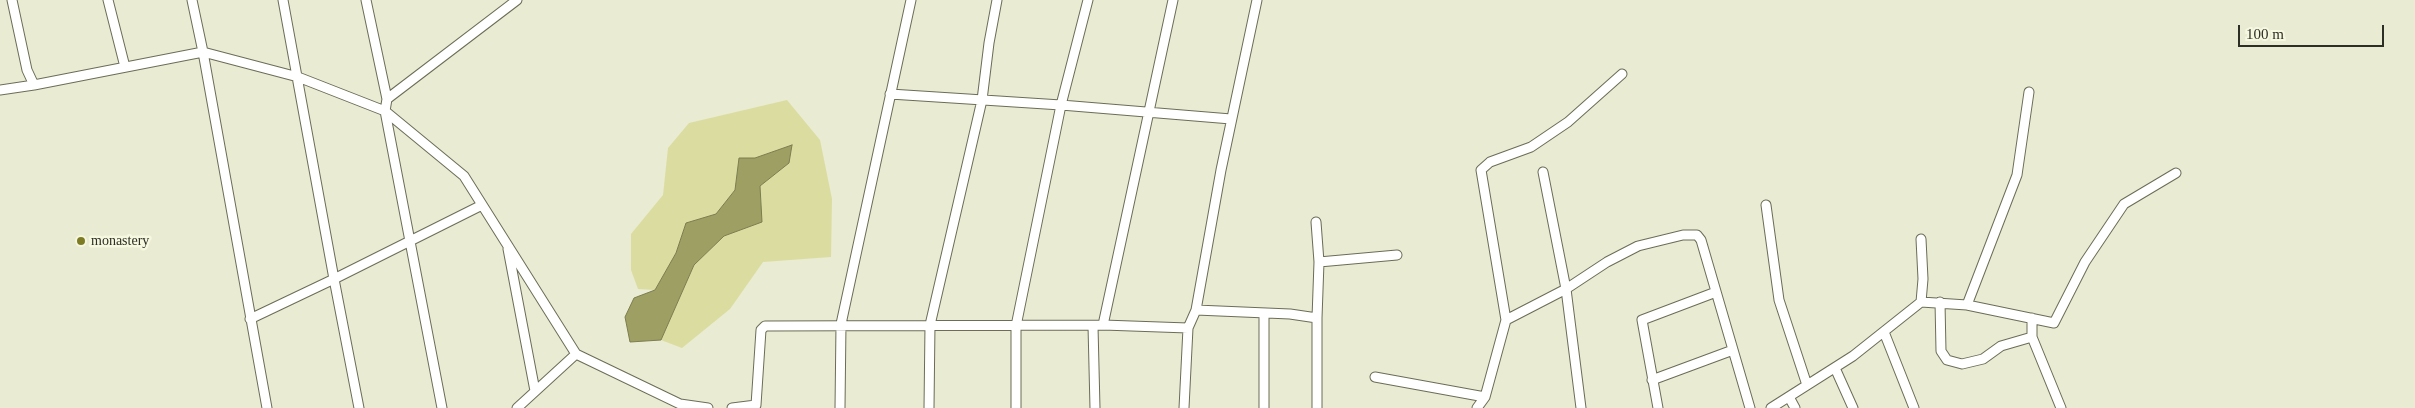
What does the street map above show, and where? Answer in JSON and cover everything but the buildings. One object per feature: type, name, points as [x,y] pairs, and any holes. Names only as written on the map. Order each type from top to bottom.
[{"type":"street","points":[[12,0],[28,70],[34,85]]},
{"type":"street","points":[[108,0],[125,67]]},
{"type":"street","points":[[192,0],[204,52],[266,408]]},
{"type":"street","points":[[284,0],[359,408]]},
{"type":"street","points":[[366,0],[386,99],[386,111],[442,408]]},
{"type":"street","points":[[386,99],[517,0]]},
{"type":"street","points":[[840,408],[841,324],[911,0]]},
{"type":"street","points":[[929,408],[930,325],[982,100],[989,43],[997,0]]},
{"type":"street","points":[[1016,408],[1016,326],[1061,105],[1088,0]]},
{"type":"street","points":[[1104,325],[1173,0]]},
{"type":"street","points":[[1184,408],[1188,328],[1196,310],[1231,119],[1257,0]]},
{"type":"street","points":[[0,90],[204,52],[298,77],[386,111],[464,176],[576,354],[680,406],[708,408]]},
{"type":"street","points":[[1477,408],[1484,397],[1506,320],[1480,170],[1490,162],[1531,147],[1568,122],[1622,74]]},
{"type":"street","points":[[1966,305],[2016,175],[2029,92]]},
{"type":"street","points":[[890,94],[1061,105],[1231,119]]},
{"type":"street","points":[[1543,172],[1566,289],[1581,408]]},
{"type":"street","points":[[1771,408],[1835,368],[1921,302],[1966,305],[2054,323],[2085,262],[2124,204],[2176,173]]},
{"type":"street","points":[[250,319],[482,205]]},
{"type":"street","points":[[1766,205],[1779,300],[1807,385]]},
{"type":"street","points":[[1316,222],[1318,262],[1317,408]]},
{"type":"street","points":[[1506,320],[1566,289],[1607,262],[1638,246],[1683,236],[1697,235],[1701,240],[1750,408]]},
{"type":"street","points":[[1921,239],[1923,279],[1921,302]]},
{"type":"street","points":[[507,244],[535,392]]},
{"type":"street","points":[[1318,262],[1397,255]]},
{"type":"street","points":[[1658,408],[1642,320],[1716,292]]},
{"type":"street","points":[[1940,302],[1941,350],[1947,360],[1962,364],[1983,358],[2001,346],[2032,336]]},
{"type":"street","points":[[1196,310],[1317,318]]},
{"type":"street","points":[[1264,313],[1264,408]]},
{"type":"street","points":[[2032,318],[2032,336],[2061,408]]},
{"type":"street","points":[[732,408],[756,406],[761,330],[765,326],[841,324],[1104,325],[1188,328]]},
{"type":"street","points":[[1093,326],[1095,408]]},
{"type":"street","points":[[1884,332],[1914,408]]},
{"type":"street","points":[[1652,380],[1732,350]]},
{"type":"street","points":[[517,408],[576,354]]},
{"type":"street","points":[[1835,368],[1853,408]]},
{"type":"street","points":[[1375,377],[1484,397]]},
{"type":"street","points":[[1789,397],[1796,408]]},
{"type":"shaded area","points":[[787,100],[820,140],[832,199],[831,257],[763,262],[730,309],[682,348],[661,340],[694,265],[724,236],[761,222],[760,186],[789,163],[792,145],[755,158],[739,158],[735,190],[716,214],[686,223],[676,253],[655,290],[638,289],[631,270],[631,234],[663,195],[668,148],[689,123]]},
{"type":"shaded area","points":[[792,145],[789,163],[760,186],[762,222],[724,236],[694,265],[661,340],[630,342],[625,317],[634,298],[655,290],[676,253],[686,223],[716,214],[735,190],[739,158],[755,158]]},
{"type":"place","name":"monastery","points":[[81,241]]}]
